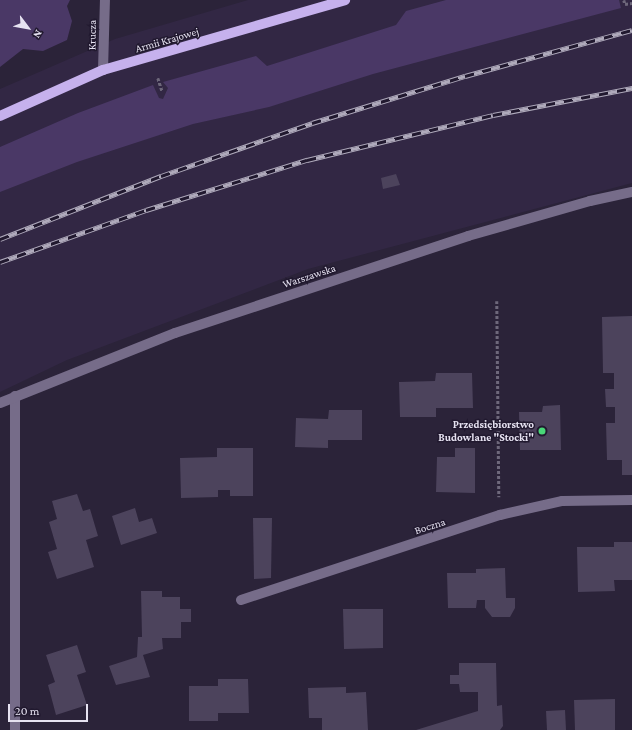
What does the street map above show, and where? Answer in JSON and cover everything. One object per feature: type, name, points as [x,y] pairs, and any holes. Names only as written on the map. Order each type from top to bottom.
[{"type":"main road","name":"Armii Krajowej","points":[[0,116],[103,70],[345,0]]},
{"type":"street","name":"Krucza","points":[[103,70],[105,0]]},
{"type":"street","name":"Warszawska","points":[[0,402],[175,333],[468,236],[590,201],[632,192]]},
{"type":"street","points":[[15,396],[15,730]]},
{"type":"street","name":"Boczna","points":[[241,600],[500,516],[562,501],[632,500]]},
{"type":"path","points":[[624,0],[625,4],[632,3]]},
{"type":"path","points":[[158,78],[162,90]]},
{"type":"path","points":[[497,301],[500,516]]},
{"type":"shaded area","points":[[0,0],[70,0],[67,6],[72,21],[67,40],[43,51],[23,49],[0,67]]},
{"type":"shaded area","points":[[248,0],[632,0],[632,183],[308,269],[67,360],[0,392],[0,89],[115,39]]},
{"type":"shaded area","points":[[446,0],[619,0],[621,8],[373,74],[269,107],[193,124],[77,162],[0,192],[0,147],[78,113],[153,85],[159,98],[163,99],[168,88],[163,82],[256,56],[267,66],[396,25],[406,11]]},
{"type":"building","points":[[396,174],[400,185],[383,189],[381,178]]},
{"type":"building","points":[[632,316],[632,475],[622,475],[622,460],[607,460],[606,423],[615,423],[615,407],[606,407],[605,389],[614,389],[614,373],[603,373],[602,317]]},
{"type":"building","points":[[436,373],[472,373],[473,408],[436,408],[436,417],[400,417],[399,382],[435,381]]},
{"type":"building","points":[[560,405],[561,450],[520,450],[519,412],[542,412],[543,406]]},
{"type":"building","points":[[329,410],[362,410],[362,440],[328,440],[328,448],[295,447],[296,418],[328,419]]},
{"type":"building","points":[[217,448],[253,448],[253,496],[230,496],[230,490],[218,490],[218,497],[181,498],[180,458],[217,457]]},
{"type":"building","points":[[455,448],[475,448],[475,493],[436,492],[437,457],[455,457]]},
{"type":"building","points":[[77,494],[83,511],[90,509],[98,536],[86,540],[94,567],[57,579],[48,552],[57,549],[49,522],[57,519],[52,501]]},
{"type":"building","points":[[135,508],[139,522],[152,518],[157,533],[121,545],[112,516]]},
{"type":"building","points":[[253,518],[272,518],[271,578],[254,579]]},
{"type":"building","points":[[614,542],[632,542],[632,580],[614,580],[615,591],[578,592],[577,547],[614,547]]},
{"type":"building","points":[[505,568],[506,598],[515,598],[515,608],[510,617],[492,617],[485,608],[485,600],[477,600],[476,608],[448,608],[447,573],[476,573],[476,569]]},
{"type":"building","points":[[141,591],[162,591],[162,597],[180,597],[180,609],[191,609],[191,622],[181,622],[181,638],[162,638],[163,649],[143,655],[150,677],[116,685],[109,666],[137,657],[138,637],[142,637]]},
{"type":"building","points":[[343,609],[383,609],[383,648],[344,649]]},
{"type":"building","points":[[77,645],[86,672],[77,675],[87,705],[56,715],[48,685],[55,682],[46,655]]},
{"type":"building","points":[[459,663],[496,663],[497,706],[502,705],[503,726],[500,730],[416,730],[478,711],[478,692],[460,692],[459,684],[450,684],[450,675],[459,675]]},
{"type":"building","points":[[218,679],[248,679],[249,713],[218,713],[218,721],[189,721],[189,686],[218,686]]},
{"type":"building","points":[[346,687],[346,693],[366,692],[368,730],[322,730],[322,718],[309,718],[308,688]]},
{"type":"building","points":[[615,699],[615,730],[575,730],[574,700]]},
{"type":"building","points":[[565,710],[566,730],[547,730],[546,711]]},
{"type":"railway","points":[[0,239],[161,176],[312,123],[465,76],[632,30]]},
{"type":"railway","points":[[0,262],[146,210],[307,160],[493,115],[632,88]]},
{"type":"place","name":"Przedsiębiorstwo Budowlane \"Stocki\"","points":[[542,431]]}]
